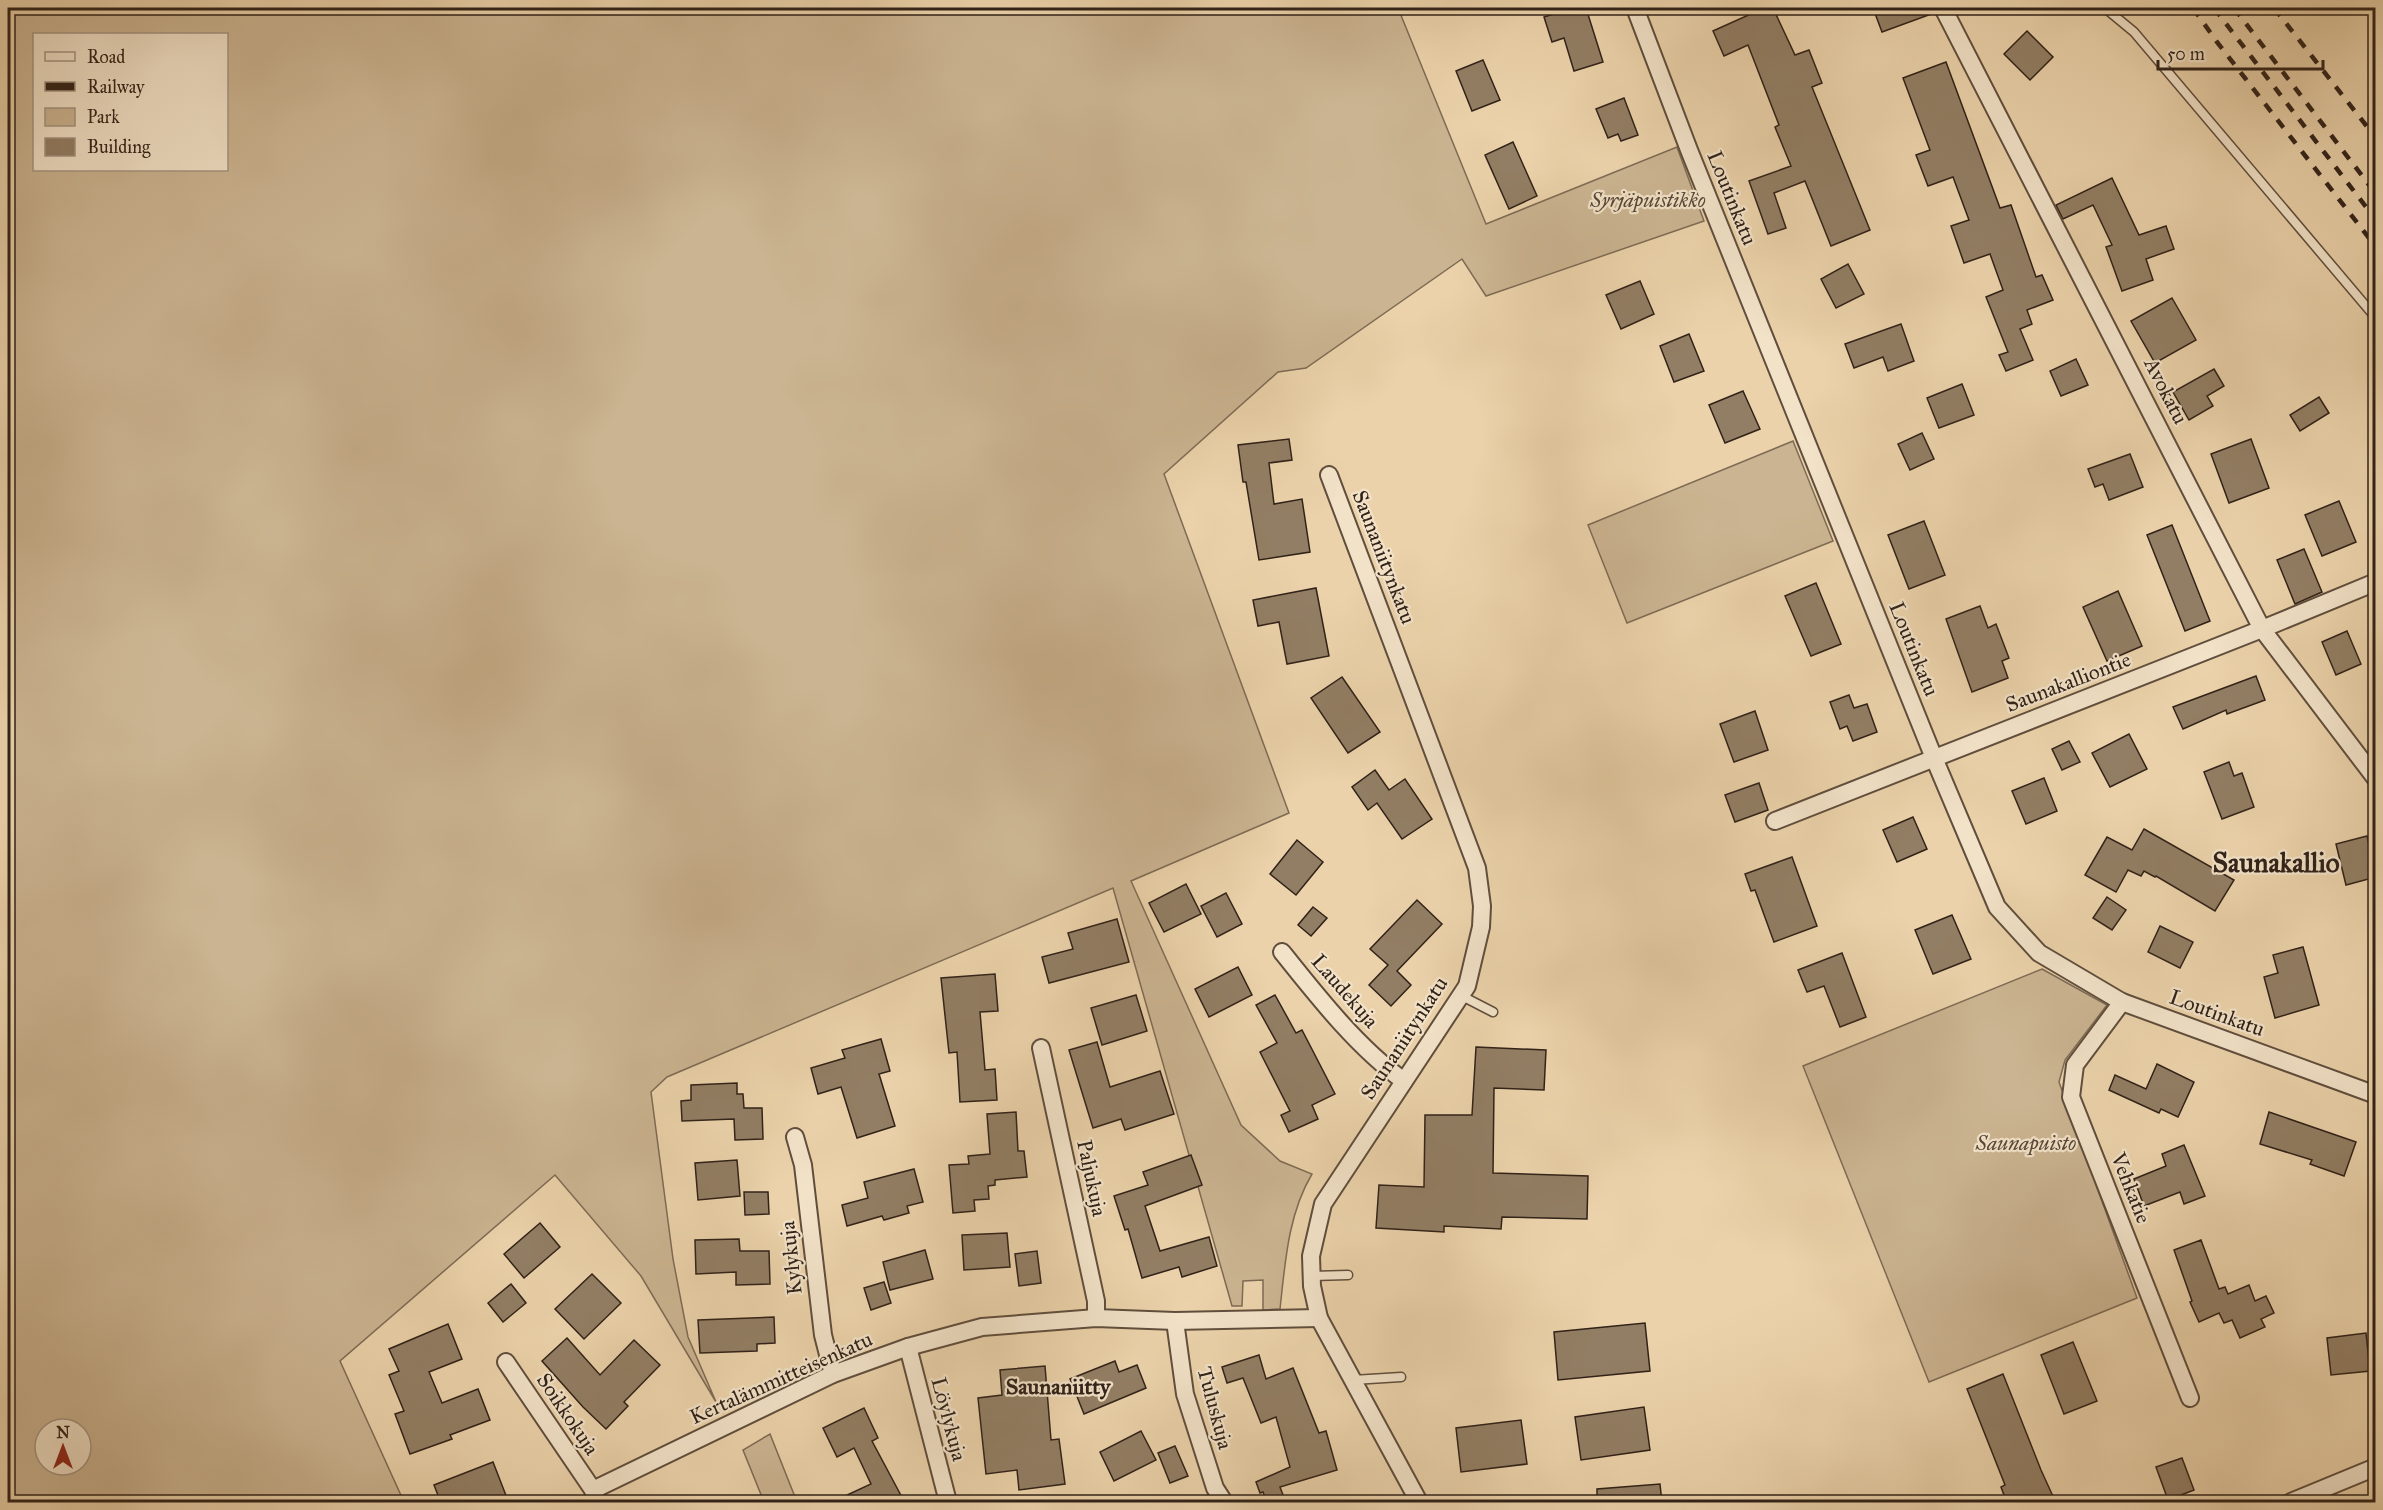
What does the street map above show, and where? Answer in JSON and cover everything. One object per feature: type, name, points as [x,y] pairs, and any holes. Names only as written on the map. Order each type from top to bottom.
[{"type":"street","name":"Loutinkatu","points":[[1635,8],[1689,150],[1934,758],[1997,907],[2039,953],[2122,1002],[2376,1095]]},
{"type":"street","name":"Avokatu","points":[[1943,8],[2262,629],[2376,779]]},
{"type":"street","name":"Saunaniitynkatu","points":[[1329,475],[1477,868],[1482,906],[1481,927],[1467,986],[1323,1204],[1311,1256],[1319,1318],[1419,1503]]},
{"type":"street","name":"Saunakalliontie","points":[[1775,821],[2376,582]]},
{"type":"street","name":"Laudekuja","points":[[1282,952],[1381,1065],[1404,1081]]},
{"type":"street","name":"Vehkatie","points":[[2122,1002],[2075,1065],[2071,1097],[2190,1398]]},
{"type":"street","name":"Paljukuja","points":[[1041,1048],[1096,1301],[1096,1318]]},
{"type":"street","name":"Kylykuja","points":[[795,1137],[804,1165],[823,1335],[833,1374]]},
{"type":"street","name":"Kertalämmitteisenkatu","points":[[595,1496],[833,1374],[908,1347],[982,1328],[1096,1318],[1175,1321],[1319,1318]]},
{"type":"street","name":"Tuluskuja","points":[[1175,1321],[1185,1394],[1215,1488],[1224,1503]]},
{"type":"street","name":"Löylykuja","points":[[908,1347],[948,1503]]},
{"type":"street","name":"Soikkokuja","points":[[506,1362],[595,1496]]},
{"type":"street","points":[[2291,1503],[2376,1467]]},
{"type":"lane","points":[[2105,8],[2134,32],[2376,318]]},
{"type":"lane","points":[[1461,995],[1493,1012]]},
{"type":"lane","points":[[1312,1276],[1348,1275]]},
{"type":"lane","points":[[1352,1380],[1401,1377]]},
{"type":"green space","name":"Syrjäpuistikko","points":[[8,8],[1398,8],[1486,224],[1677,147],[1704,221],[1486,296],[1462,259],[1306,368],[1278,372],[1164,474],[1289,813],[1131,881],[1241,1125],[1280,1161],[1312,1174],[1304,1189],[1293,1222],[1280,1309],[1263,1310],[1263,1280],[1243,1281],[1242,1306],[1232,1306],[1113,888],[667,1077],[651,1092],[673,1259],[688,1337],[716,1402],[641,1276],[555,1175],[340,1361],[404,1502],[8,1502]]},
{"type":"green space","points":[[1793,441],[1833,541],[1627,623],[1588,525]]},
{"type":"green space","name":"Saunapuisto","points":[[2042,969],[2107,1005],[2065,1060],[2059,1082],[2137,1298],[1929,1382],[1803,1066]]},
{"type":"green space","points":[[770,1434],[797,1502],[764,1502],[743,1450]]},
{"type":"building","points":[[1573,8],[1586,8],[1603,62],[1574,71],[1564,38],[1552,42],[1544,17]]},
{"type":"building","points":[[1764,8],[1773,8],[1795,55],[1809,50],[1822,83],[1812,87],[1870,230],[1831,246],[1805,181],[1774,193],[1786,228],[1768,234],[1749,181],[1791,166],[1775,127],[1779,125],[1748,45],[1724,56],[1713,31]]},
{"type":"building","points":[[1873,8],[1933,8],[1934,13],[1882,32]]},
{"type":"building","points":[[2027,31],[2053,57],[2030,80],[2004,54]]},
{"type":"building","points":[[1483,60],[1500,100],[1472,111],[1456,71]]},
{"type":"building","points":[[1946,62],[2000,208],[2011,205],[2036,277],[2042,275],[2053,300],[2027,310],[2032,324],[2020,329],[2033,360],[2006,371],[1999,355],[2008,352],[1986,297],[2003,290],[1990,254],[1964,263],[1951,226],[1969,220],[1953,177],[1928,186],[1916,155],[1930,150],[1903,78]]},
{"type":"building","points":[[1624,98],[1638,135],[1621,141],[1618,134],[1608,138],[1596,109]]},
{"type":"building","points":[[1513,142],[1537,196],[1509,209],[1485,155]]},
{"type":"building","points":[[2112,178],[2139,235],[2166,226],[2174,249],[2146,259],[2153,280],[2122,291],[2106,247],[2112,245],[2093,205],[2063,219],[2056,205]]},
{"type":"building","points":[[1848,264],[1864,294],[1836,308],[1821,279]]},
{"type":"building","points":[[1640,281],[1654,314],[1621,329],[1606,295]]},
{"type":"building","points":[[2172,298],[2196,340],[2155,363],[2131,321]]},
{"type":"building","points":[[1901,324],[1914,361],[1888,371],[1883,357],[1854,368],[1845,344]]},
{"type":"building","points":[[1689,334],[1704,371],[1674,382],[1660,346]]},
{"type":"building","points":[[2076,359],[2088,385],[2061,396],[2050,371]]},
{"type":"building","points":[[2214,369],[2224,386],[2207,396],[2213,406],[2189,420],[2173,392]]},
{"type":"building","points":[[1962,384],[1974,415],[1939,428],[1927,398]]},
{"type":"building","points":[[1743,391],[1760,429],[1725,443],[1709,405]]},
{"type":"building","points":[[2319,397],[2329,413],[2300,431],[2290,415]]},
{"type":"building","points":[[1922,433],[1934,459],[1910,470],[1898,444]]},
{"type":"building","points":[[1289,439],[1292,460],[1269,463],[1274,504],[1302,499],[1310,552],[1259,560],[1238,445]]},
{"type":"building","points":[[2251,439],[2269,488],[2229,503],[2211,454]]},
{"type":"building","points":[[2130,454],[2143,487],[2109,500],[2103,484],[2095,487],[2088,469]]},
{"type":"building","points":[[2339,501],[2356,542],[2322,556],[2305,515]]},
{"type":"building","points":[[1924,521],[1945,575],[1909,589],[1888,535]]},
{"type":"building","points":[[2172,525],[2210,621],[2185,631],[2147,535]]},
{"type":"building","points":[[2304,549],[2322,592],[2295,604],[2277,560]]},
{"type":"building","points":[[1816,583],[1841,644],[1811,656],[1785,596]]},
{"type":"building","points":[[1316,588],[1329,656],[1287,664],[1279,622],[1258,626],[1253,600]]},
{"type":"building","points":[[2118,591],[2142,646],[2107,661],[2083,607]]},
{"type":"building","points":[[1980,606],[1988,628],[1996,624],[2009,658],[2002,661],[2008,678],[1972,692],[1946,619]]},
{"type":"building","points":[[2347,631],[2361,664],[2336,675],[2322,642]]},
{"type":"building","points":[[2256,676],[2265,700],[2227,714],[2226,710],[2183,729],[2173,707]]},
{"type":"building","points":[[1342,677],[1380,732],[1348,753],[1311,698]]},
{"type":"building","points":[[1849,695],[1854,708],[1867,704],[1877,732],[1853,741],[1847,726],[1840,729],[1830,702]]},
{"type":"building","points":[[1755,711],[1768,750],[1734,762],[1720,724]]},
{"type":"building","points":[[2129,734],[2147,769],[2110,787],[2092,753]]},
{"type":"building","points":[[2069,741],[2080,762],[2062,770],[2052,749]]},
{"type":"building","points":[[2229,762],[2234,776],[2242,773],[2254,807],[2222,819],[2204,772]]},
{"type":"building","points":[[1375,770],[1389,790],[1405,779],[1432,819],[1402,839],[1377,803],[1368,810],[1352,787]]},
{"type":"building","points":[[2044,778],[2057,811],[2026,824],[2012,791]]},
{"type":"building","points":[[1759,783],[1768,810],[1735,822],[1725,795]]},
{"type":"building","points":[[1913,817],[1927,849],[1897,862],[1883,830]]},
{"type":"building","points":[[2144,829],[2234,880],[2215,911],[2144,871],[2141,876],[2128,870],[2116,892],[2085,875],[2107,837],[2132,850]]},
{"type":"building","points":[[2367,836],[2376,877],[2346,885],[2336,844]]},
{"type":"building","points":[[1297,840],[1323,862],[1296,895],[1270,874]]},
{"type":"building","points":[[1792,857],[1817,926],[1774,942],[1755,890],[1751,891],[1745,874]]},
{"type":"building","points":[[1186,884],[1201,914],[1164,932],[1149,903]]},
{"type":"building","points":[[1226,893],[1242,924],[1217,937],[1201,906]]},
{"type":"building","points":[[2107,897],[2126,910],[2112,930],[2093,918]]},
{"type":"building","points":[[1417,900],[1442,924],[1397,971],[1411,985],[1391,1006],[1369,985],[1388,965],[1370,949]]},
{"type":"building","points":[[1313,907],[1327,918],[1311,936],[1298,925]]},
{"type":"building","points":[[1952,915],[1971,959],[1933,974],[1915,930]]},
{"type":"building","points":[[1117,919],[1129,962],[1049,983],[1042,957],[1073,949],[1068,933]]},
{"type":"building","points":[[2160,926],[2193,942],[2180,968],[2148,952]]},
{"type":"building","points":[[2303,947],[2319,1005],[2275,1018],[2264,977],[2278,973],[2273,955]]},
{"type":"building","points":[[1842,953],[1866,1017],[1840,1027],[1824,986],[1807,992],[1798,970]]},
{"type":"building","points":[[1238,967],[1252,995],[1209,1017],[1195,989]]},
{"type":"building","points":[[995,974],[998,1011],[980,1012],[985,1070],[995,1069],[997,1100],[960,1102],[957,1052],[949,1053],[941,978]]},
{"type":"building","points":[[1136,995],[1147,1031],[1102,1045],[1091,1008]]},
{"type":"building","points":[[1275,995],[1296,1033],[1302,1030],[1335,1094],[1312,1105],[1318,1119],[1289,1132],[1281,1115],[1290,1111],[1260,1052],[1277,1043],[1256,1005]]},
{"type":"building","points":[[881,1039],[890,1071],[879,1074],[895,1126],[857,1138],[841,1087],[818,1094],[811,1068],[845,1058],[842,1050]]},
{"type":"building","points":[[1097,1042],[1110,1087],[1160,1071],[1174,1114],[1125,1130],[1121,1119],[1093,1128],[1069,1050]]},
{"type":"building","points":[[1476,1047],[1546,1050],[1544,1090],[1494,1088],[1493,1173],[1588,1176],[1587,1219],[1502,1217],[1501,1229],[1444,1226],[1444,1232],[1376,1228],[1379,1185],[1424,1187],[1425,1115],[1472,1115]]},
{"type":"building","points":[[2157,1064],[2194,1082],[2178,1117],[2161,1109],[2159,1113],[2109,1090],[2115,1075],[2146,1089]]},
{"type":"building","points":[[737,1083],[737,1094],[743,1094],[744,1108],[762,1108],[763,1139],[735,1140],[734,1119],[682,1121],[681,1101],[691,1100],[691,1085]]},
{"type":"building","points":[[1016,1112],[1018,1151],[1024,1151],[1027,1177],[995,1180],[995,1185],[988,1186],[989,1199],[974,1200],[975,1211],[953,1213],[949,1165],[969,1164],[968,1156],[990,1154],[987,1114]]},
{"type":"building","points":[[2269,1112],[2356,1142],[2344,1176],[2310,1164],[2312,1160],[2260,1144]]},
{"type":"building","points":[[2184,1145],[2205,1196],[2184,1204],[2180,1192],[2144,1206],[2134,1179],[2166,1166],[2162,1154]]},
{"type":"building","points":[[1191,1155],[1202,1185],[1145,1206],[1160,1251],[1209,1237],[1217,1266],[1182,1277],[1179,1267],[1142,1278],[1128,1229],[1125,1230],[1114,1196],[1148,1185],[1143,1172]]},
{"type":"building","points":[[737,1160],[740,1196],[698,1200],[695,1163]]},
{"type":"building","points":[[914,1169],[923,1202],[907,1206],[909,1213],[884,1220],[882,1216],[847,1226],[842,1205],[868,1198],[864,1182]]},
{"type":"building","points":[[744,1192],[768,1192],[769,1214],[745,1215]]},
{"type":"building","points":[[540,1223],[560,1247],[524,1278],[504,1254]]},
{"type":"building","points":[[1007,1233],[1010,1267],[964,1270],[962,1235]]},
{"type":"building","points":[[739,1239],[740,1251],[769,1251],[770,1284],[736,1285],[736,1272],[696,1274],[695,1240]]},
{"type":"building","points":[[2201,1240],[2219,1289],[2225,1287],[2228,1294],[2249,1285],[2255,1301],[2266,1296],[2274,1313],[2261,1319],[2265,1327],[2240,1338],[2232,1320],[2224,1323],[2219,1313],[2199,1322],[2190,1302],[2192,1301],[2174,1250]]},
{"type":"building","points":[[925,1250],[933,1279],[890,1290],[883,1262]]},
{"type":"building","points":[[1037,1251],[1041,1283],[1019,1286],[1015,1254]]},
{"type":"building","points":[[592,1274],[621,1303],[584,1339],[555,1309]]},
{"type":"building","points":[[884,1282],[891,1303],[871,1310],[864,1288]]},
{"type":"building","points":[[511,1284],[526,1303],[503,1322],[488,1303]]},
{"type":"building","points":[[774,1317],[775,1343],[757,1344],[757,1351],[700,1353],[698,1320]]},
{"type":"building","points":[[1645,1323],[1650,1371],[1558,1380],[1554,1332]]},
{"type":"building","points":[[448,1324],[462,1359],[429,1372],[442,1403],[478,1389],[490,1420],[450,1435],[452,1439],[410,1454],[395,1414],[404,1411],[389,1375],[399,1371],[389,1349]]},
{"type":"building","points":[[2366,1333],[2370,1371],[2331,1375],[2327,1338]]},
{"type":"building","points":[[567,1338],[600,1375],[634,1340],[660,1365],[624,1402],[628,1406],[606,1429],[542,1361]]},
{"type":"building","points":[[2073,1342],[2097,1401],[2064,1414],[2041,1355]]},
{"type":"building","points":[[1259,1355],[1266,1379],[1293,1368],[1319,1433],[1326,1431],[1337,1470],[1280,1487],[1286,1503],[1267,1503],[1256,1482],[1290,1467],[1276,1417],[1261,1423],[1243,1378],[1227,1383],[1222,1367]]},
{"type":"building","points":[[1115,1361],[1119,1372],[1137,1365],[1146,1388],[1084,1414],[1070,1379]]},
{"type":"building","points":[[1045,1366],[1051,1440],[1059,1439],[1065,1484],[1019,1490],[1017,1470],[986,1474],[978,1398],[1002,1395],[1000,1370]]},
{"type":"building","points":[[2003,1374],[2056,1503],[2007,1503],[2001,1487],[2005,1485],[1967,1389]]},
{"type":"building","points":[[1644,1407],[1650,1450],[1581,1460],[1575,1417]]},
{"type":"building","points":[[864,1408],[878,1438],[872,1441],[905,1503],[830,1503],[871,1484],[854,1448],[837,1457],[823,1428]]},
{"type":"building","points":[[1521,1420],[1527,1464],[1461,1472],[1456,1428]]},
{"type":"building","points":[[1141,1431],[1156,1460],[1114,1481],[1100,1452]]},
{"type":"building","points":[[1175,1446],[1188,1476],[1170,1483],[1158,1453]]},
{"type":"building","points":[[2182,1458],[2194,1490],[2168,1500],[2156,1467]]},
{"type":"building","points":[[493,1462],[507,1498],[495,1503],[441,1503],[434,1485]]},
{"type":"building","points":[[1660,1484],[1662,1503],[1597,1503],[1597,1489]]},
{"type":"railway","points":[[2193,8],[2376,247]]},
{"type":"railway","points":[[2214,8],[2376,220]]},
{"type":"railway","points":[[2234,8],[2376,194]]},
{"type":"railway","points":[[2274,8],[2376,138]]},
{"type":"district","name":"Saunakallio","points":[[2276,863]]},
{"type":"district","name":"Saunaniitty","points":[[1058,1386]]}]
